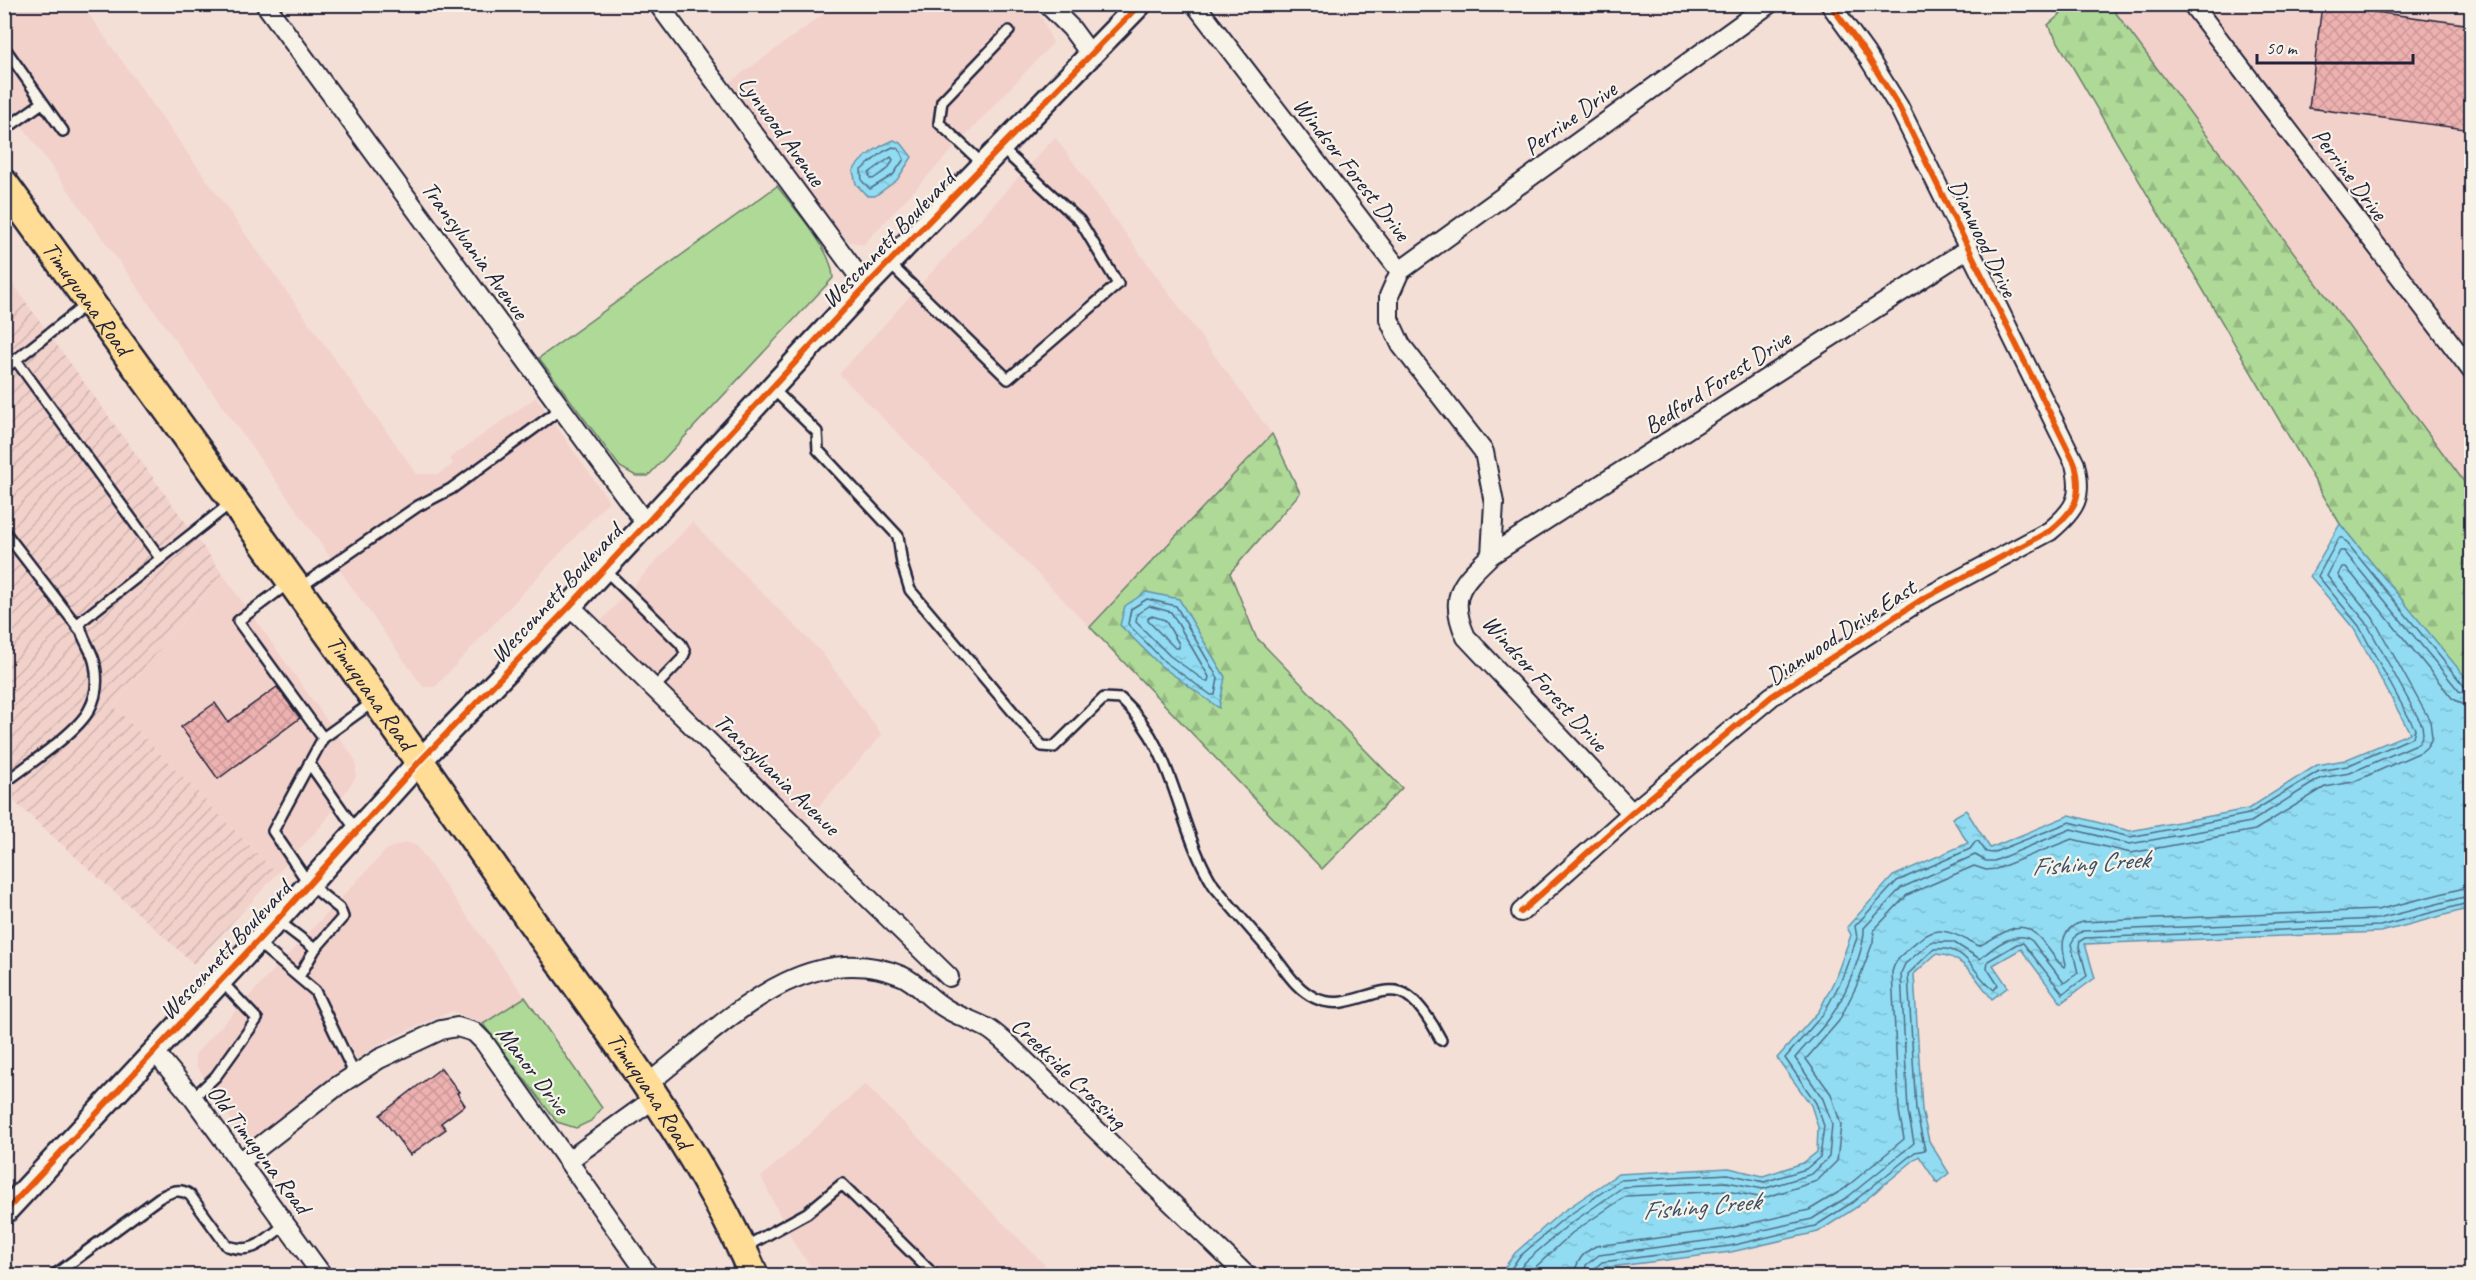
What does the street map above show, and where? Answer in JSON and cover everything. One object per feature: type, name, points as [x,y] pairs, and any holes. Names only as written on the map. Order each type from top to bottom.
[{"type":"main road","name":"Timuquana Road","points":[[6,191],[90,302],[420,761],[651,1091],[714,1196],[754,1275]]},
{"type":"street","name":"Transylvania Avenue","points":[[265,4],[646,524]]},
{"type":"street","name":"Lynwood Avenue","points":[[658,4],[866,286]]},
{"type":"street","points":[[1047,4],[1071,28],[1091,55]]},
{"type":"street","name":"Wesconnett Boulevard","points":[[4,1213],[221,981],[420,761],[570,606],[866,286],[1140,4]]},
{"type":"street","name":"Windsor Forest Drive","points":[[1195,4],[1400,271],[1389,296],[1389,319],[1401,345],[1484,452],[1494,503],[1491,555],[1462,583],[1458,595],[1458,621],[1466,636],[1632,813]]},
{"type":"street","name":"Perrine Drive","points":[[1400,271],[1769,4]]},
{"type":"street","name":"Dianwood Drive","points":[[1830,4],[1866,54],[1899,106],[2075,464],[2079,481],[2078,498]]},
{"type":"street","name":"Perrine Drive","points":[[2192,4],[2472,372]]},
{"type":"street","name":"Bedford Forest Drive","points":[[1491,555],[1968,249]]},
{"type":"street","name":"Dianwood Drive East","points":[[1521,912],[1632,813],[1772,696],[1921,600],[2050,531],[2068,515],[2078,498]]},
{"type":"street","name":"Transylvania Avenue","points":[[570,606],[949,977]]},
{"type":"street","name":"Creekside Crossing","points":[[569,1160],[651,1091],[740,1009],[761,994],[792,978],[823,970],[858,967],[889,971],[918,985],[939,1005],[959,1017],[987,1028],[1012,1048],[1247,1275]]},
{"type":"street","name":"Manor Drive","points":[[240,1162],[379,1059],[441,1030],[457,1027],[474,1032],[484,1042],[649,1275]]},
{"type":"street","name":"Old Timuguna Road","points":[[155,1052],[193,1098],[323,1275]]},
{"type":"lane","points":[[984,165],[939,123],[942,101],[1009,31]]},
{"type":"lane","points":[[4,47],[63,131]]},
{"type":"lane","points":[[4,130],[42,103]]},
{"type":"lane","points":[[889,263],[1008,379],[1118,284],[1080,221],[1001,148]]},
{"type":"lane","points":[[4,369],[90,302]]},
{"type":"lane","points":[[16,360],[160,558]]},
{"type":"lane","points":[[772,388],[817,432],[818,450],[898,536],[902,564],[910,590],[1042,746],[1054,747],[1104,698],[1121,699],[1138,715],[1158,747],[1205,873],[1293,982],[1314,998],[1332,1003],[1356,1000],[1383,992],[1401,992],[1418,1005],[1441,1040]]},
{"type":"lane","points":[[323,738],[238,621],[418,506],[451,489],[562,408]]},
{"type":"lane","points":[[80,630],[80,622],[88,614],[233,502]]},
{"type":"lane","points":[[4,531],[80,630],[95,663],[97,689],[88,712],[74,728],[4,783]]},
{"type":"lane","points":[[604,569],[681,644],[685,652],[682,659],[654,688]]},
{"type":"lane","points":[[298,977],[315,949],[343,917],[340,909],[309,884],[273,831],[323,738],[376,700]]},
{"type":"lane","points":[[309,763],[357,831]]},
{"type":"lane","points":[[277,920],[315,949]]},
{"type":"lane","points":[[257,941],[315,991],[356,1075]]},
{"type":"lane","points":[[193,1098],[216,1076],[257,1019],[221,981]]},
{"type":"lane","points":[[741,1249],[807,1213],[842,1184],[935,1275]]},
{"type":"lane","points":[[53,1275],[159,1198],[175,1191],[183,1191],[190,1195],[227,1246],[250,1250],[286,1224]]},
{"type":"lane","points":[[4,1266],[12,1275]]},
{"type":"shaded area","points":[[4,5],[82,5],[417,474],[439,474],[453,464],[450,458],[536,397],[609,501],[435,687],[423,687],[5,102]]},
{"type":"shaded area","points":[[836,5],[1033,5],[1043,20],[1053,43],[863,245],[847,241],[833,226],[726,85]]},
{"type":"shaded area","points":[[2110,5],[2471,5],[2471,491]]},
{"type":"shaded area","points":[[1055,137],[1272,434],[1090,627],[839,374]]},
{"type":"shaded area","points":[[5,272],[26,302],[4,319]]},
{"type":"shaded area","points":[[26,302],[222,573],[114,706],[277,874],[194,964],[7,795],[5,796],[4,319]]},
{"type":"shaded area","points":[[692,522],[823,654],[882,735],[804,823],[626,649],[601,621]]},
{"type":"shaded area","points":[[222,573],[356,761],[356,777],[324,823],[277,874],[114,706]]},
{"type":"shaded area","points":[[407,842],[417,846],[525,997],[483,1024],[452,1011],[384,1041],[336,1073],[256,1137],[241,1135],[196,1065],[195,1054],[387,849]]},
{"type":"shaded area","points":[[865,1084],[1055,1275],[817,1275],[796,1247],[761,1177]]},
{"type":"green space","points":[[2071,5],[2110,5],[2471,491],[2470,684],[2340,524],[2048,25]]},
{"type":"green space","points":[[777,186],[820,243],[827,255],[833,278],[648,476],[636,476],[620,467],[539,358]]},
{"type":"green space","points":[[1272,434],[1300,493],[1230,573],[1256,637],[1402,788],[1322,869],[1090,627]]},
{"type":"green space","points":[[525,997],[602,1108],[591,1121],[576,1128],[557,1122],[483,1024]]},
{"type":"water","points":[[894,140],[902,144],[912,157],[897,180],[875,196],[867,196],[856,184],[853,171],[871,152]]},
{"type":"water","name":"Fishing Creek","points":[[2340,524],[2471,682],[2471,908],[2381,932],[2085,944],[2095,978],[2061,1003],[2021,949],[1993,965],[2008,987],[1992,999],[1962,963],[1946,955],[1936,954],[1914,974],[1922,1110],[1929,1141],[1949,1173],[1937,1183],[1919,1156],[1857,1207],[1818,1232],[1731,1252],[1602,1268],[1595,1275],[1499,1275],[1515,1253],[1558,1215],[1618,1174],[1729,1168],[1763,1176],[1803,1163],[1817,1152],[1818,1127],[1811,1105],[1777,1058],[1819,1011],[1835,979],[1851,935],[1847,927],[1893,876],[1968,843],[1952,818],[1966,810],[1990,848],[2070,815],[2130,831],[2248,809],[2317,765],[2345,760],[2410,733],[2354,629],[2310,576]]},
{"type":"water","points":[[1146,592],[1179,599],[1225,677],[1219,708],[1161,666],[1120,625],[1125,606]]},
{"type":"building","points":[[2322,5],[2472,25],[2472,130],[2309,108]]},
{"type":"building","points":[[277,687],[300,718],[218,779],[181,727],[215,703],[228,722]]},
{"type":"building","points":[[441,1068],[459,1092],[457,1093],[465,1105],[441,1123],[446,1129],[410,1155],[380,1115]]},
{"type":"cycle path","points":[[4,1213],[277,920],[420,761],[570,606],[866,286],[1140,4]]},
{"type":"cycle path","points":[[1521,912],[1632,813],[1772,696],[1921,600],[2050,531],[2066,516],[2075,502],[2078,485],[2075,464],[1899,107],[1866,54],[1830,4]]}]
